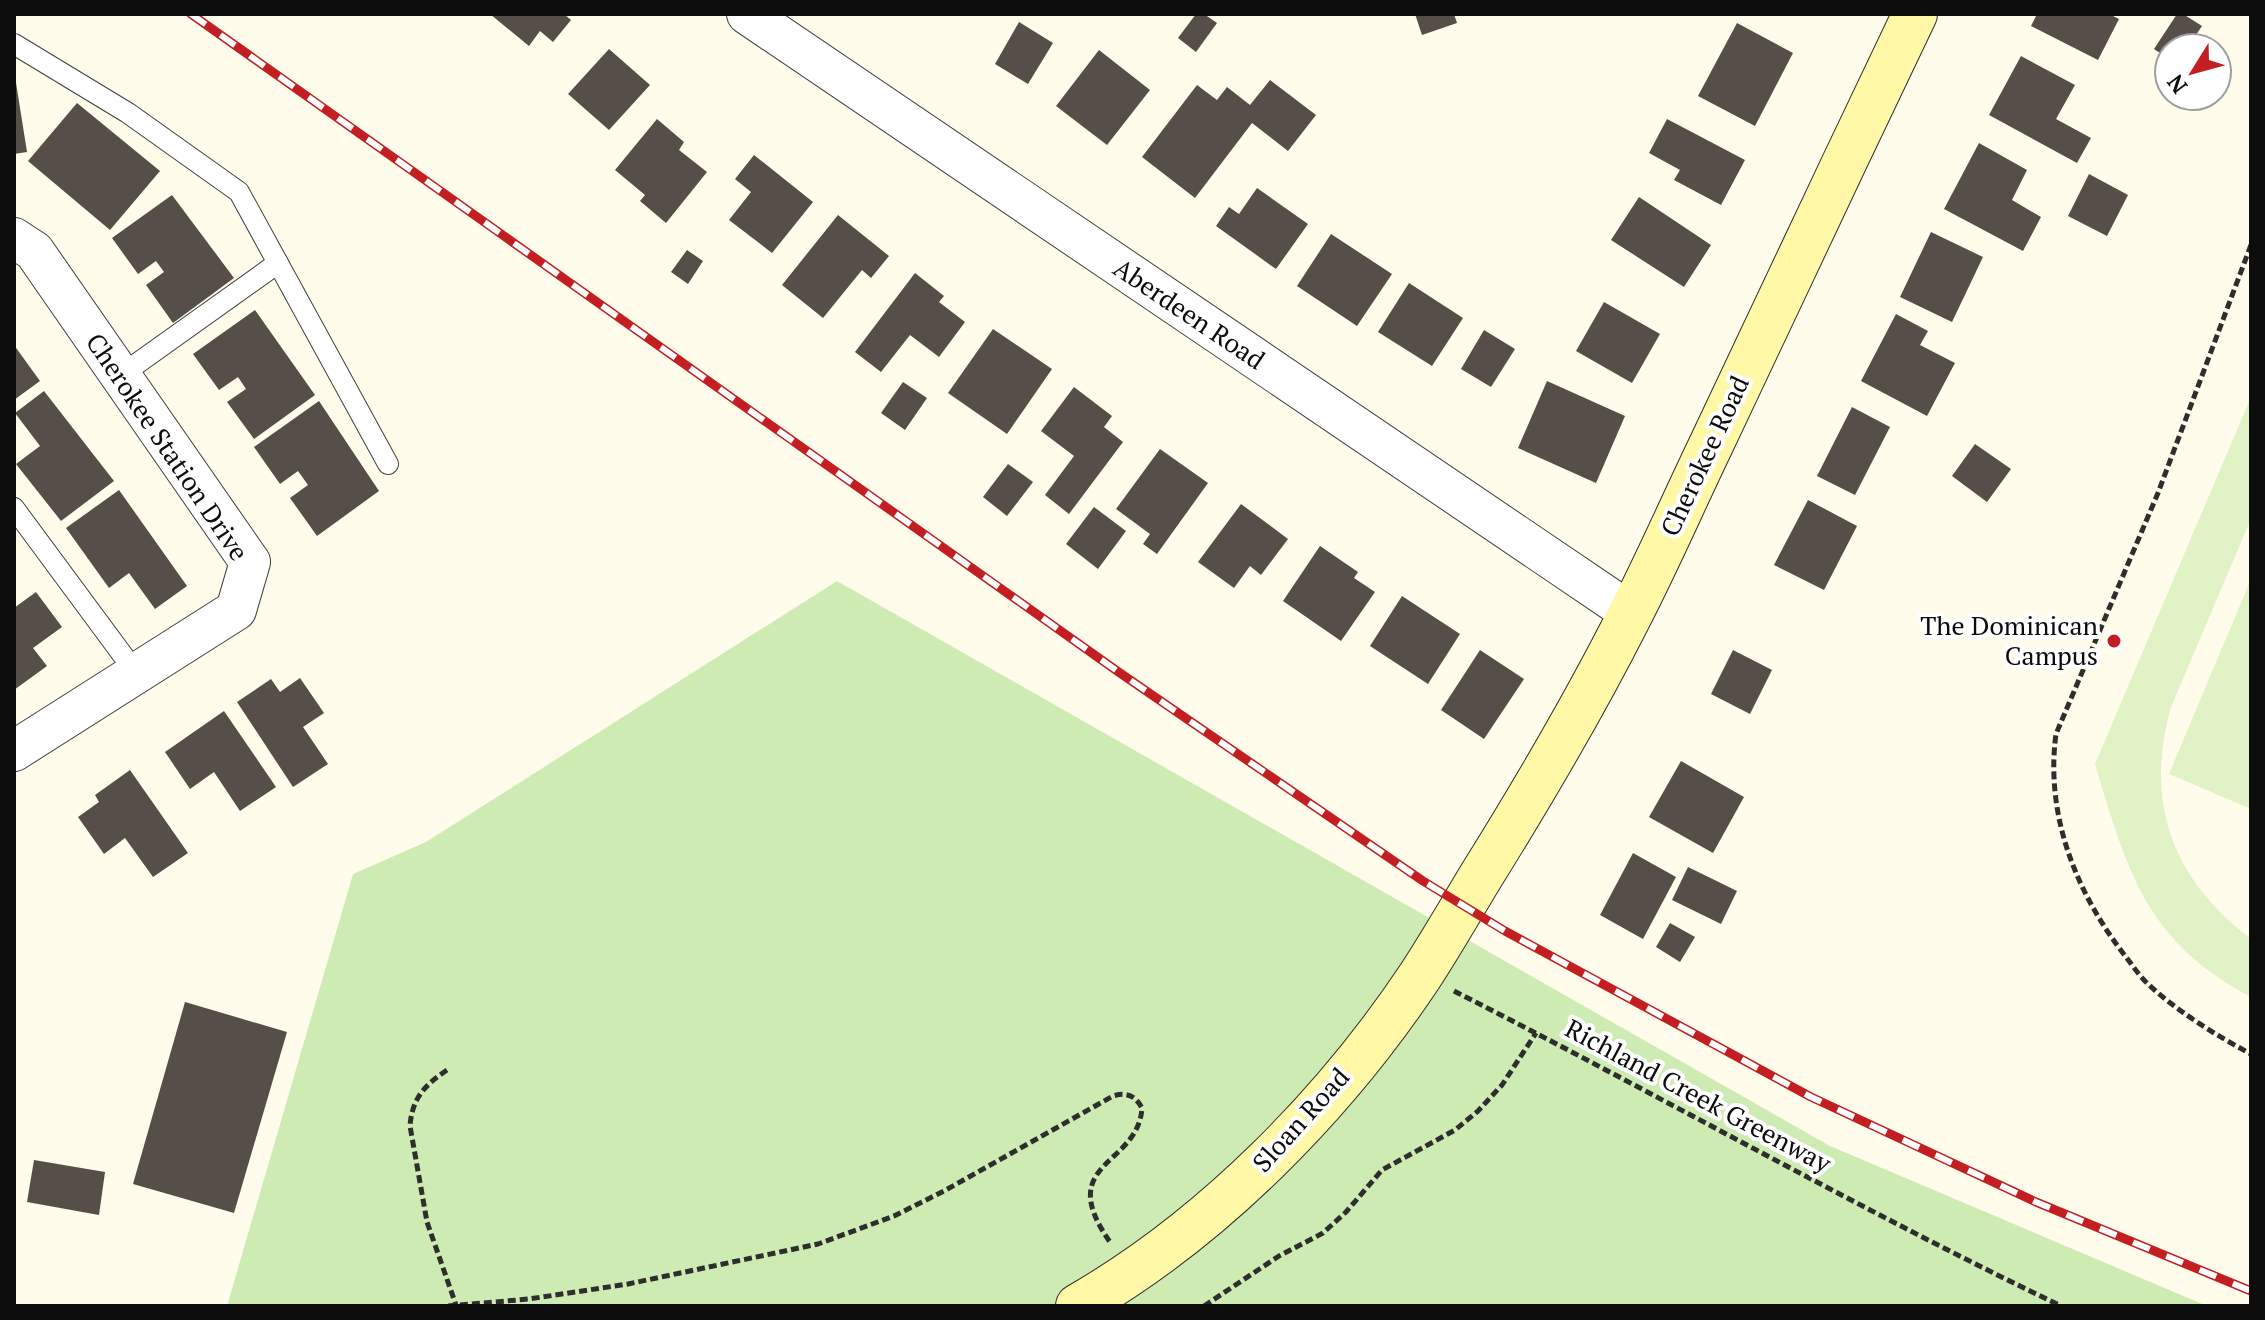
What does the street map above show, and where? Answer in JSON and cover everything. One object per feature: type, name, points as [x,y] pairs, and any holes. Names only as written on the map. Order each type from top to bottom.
[{"type":"street","name":"Aberdeen Road","points":[[747,14],[1631,613]]},
{"type":"street","name":"Cherokee Road","points":[[1475,887],[1579,711],[1631,613],[1915,14]]},
{"type":"street","name":"Cherokee Station Drive","points":[[14,238],[34,251],[250,562],[236,610],[14,751]]},
{"type":"street","name":"Sloan Road","points":[[1078,1306],[1126,1277],[1201,1221],[1273,1155],[1385,1024],[1421,974],[1475,887]]},
{"type":"lane","points":[[14,44],[128,113],[239,192],[388,464]]},
{"type":"lane","points":[[121,375],[278,263]]},
{"type":"lane","points":[[14,508],[136,673]]},
{"type":"path","points":[[2251,245],[2158,493],[2056,734],[2052,759],[2061,829],[2084,895],[2115,943],[2148,985],[2222,1038],[2251,1054]]},
{"type":"path","points":[[1421,974],[1536,1033]]},
{"type":"path","name":"Richland Creek Greenway","points":[[1204,1306],[1279,1256],[1323,1233],[1346,1212],[1382,1170],[1455,1130],[1502,1085],[1536,1033],[1627,1079],[1785,1167],[2061,1306]]},
{"type":"path","points":[[447,1070],[420,1093],[411,1114],[410,1126],[427,1222],[456,1305]]},
{"type":"path","points":[[448,1306],[529,1299],[628,1284],[818,1244],[894,1216],[1120,1094],[1134,1097],[1142,1108],[1141,1116],[1133,1134],[1099,1173],[1090,1195],[1090,1205],[1093,1216],[1121,1257],[1126,1277]]},
{"type":"green space","points":[[2251,397],[2251,519],[2171,707],[2163,742],[2161,775],[2171,836],[2184,864],[2201,891],[2251,939],[2251,997],[2215,975],[2186,952],[2163,927],[2130,870],[2095,764]]},
{"type":"green space","points":[[2251,579],[2251,809],[2169,774]]},
{"type":"green space","points":[[837,581],[1830,1146],[2207,1306],[227,1306],[353,874],[426,842]]},
{"type":"building","points":[[490,14],[564,14],[571,20],[553,42],[540,31],[529,46]]},
{"type":"building","points":[[1196,14],[1204,14],[1217,23],[1196,52],[1178,38]]},
{"type":"building","points":[[1415,14],[1454,14],[1457,23],[1422,35]]},
{"type":"building","points":[[2037,14],[2109,14],[2119,19],[2098,60],[2031,26]]},
{"type":"building","points":[[2177,14],[2183,14],[2202,26],[2198,32],[2165,32]]},
{"type":"building","points":[[1019,22],[1053,43],[1028,84],[995,64]]},
{"type":"building","points":[[1737,23],[1793,53],[1755,126],[1698,96]]},
{"type":"building","points":[[609,49],[650,85],[609,130],[568,94]]},
{"type":"building","points":[[1099,50],[1150,90],[1107,145],[1056,106]]},
{"type":"building","points":[[2021,56],[2075,85],[2056,119],[2091,138],[2077,163],[1989,115]]},
{"type":"building","points":[[14,70],[27,152],[14,154]]},
{"type":"building","points":[[1270,80],[1316,115],[1288,151],[1252,123],[1195,198],[1142,157],[1197,85],[1217,100],[1227,87],[1250,105]]},
{"type":"building","points":[[77,103],[160,171],[110,230],[28,161]]},
{"type":"building","points":[[657,119],[684,142],[679,150],[707,172],[666,223],[640,201],[645,195],[615,170]]},
{"type":"building","points":[[1667,119],[1745,160],[1721,205],[1674,180],[1680,170],[1649,153]]},
{"type":"building","points":[[1979,143],[2027,170],[2012,200],[2041,217],[2023,251],[1944,209]]},
{"type":"building","points":[[754,155],[813,202],[772,253],[729,220],[751,192],[735,179]]},
{"type":"building","points":[[2089,174],[2128,195],[2107,236],[2068,216]]},
{"type":"building","points":[[1257,188],[1308,224],[1276,269],[1216,226],[1229,207],[1239,214]]},
{"type":"building","points":[[172,195],[234,278],[173,323],[146,285],[164,272],[156,261],[138,274],[112,238]]},
{"type":"building","points":[[1639,197],[1711,245],[1684,287],[1611,240]]},
{"type":"building","points":[[838,215],[889,256],[871,278],[862,270],[823,318],[782,285]]},
{"type":"building","points":[[1931,232],[1983,257],[1952,322],[1900,297]]},
{"type":"building","points":[[1331,234],[1392,274],[1357,326],[1297,286]]},
{"type":"building","points":[[687,250],[703,261],[688,284],[671,272]]},
{"type":"building","points":[[915,273],[944,296],[939,302],[965,322],[939,357],[910,335],[881,372],[855,352]]},
{"type":"building","points":[[1409,283],[1463,318],[1432,366],[1378,332]]},
{"type":"building","points":[[1604,302],[1660,334],[1632,383],[1576,351]]},
{"type":"building","points":[[255,310],[315,395],[254,439],[227,402],[246,389],[238,377],[219,390],[193,354]]},
{"type":"building","points":[[1896,314],[1928,331],[1920,345],[1955,363],[1927,416],[1861,381]]},
{"type":"building","points":[[993,329],[1052,369],[1007,434],[948,393]]},
{"type":"building","points":[[1484,330],[1515,349],[1491,387],[1461,369]]},
{"type":"building","points":[[14,345],[40,381],[14,400]]},
{"type":"building","points":[[1547,381],[1625,416],[1596,483],[1518,448]]},
{"type":"building","points":[[903,382],[927,398],[905,430],[881,413]]},
{"type":"building","points":[[1074,387],[1112,416],[1104,427],[1123,442],[1069,514],[1045,495],[1074,456],[1041,431]]},
{"type":"building","points":[[44,391],[114,481],[61,521],[16,464],[40,446],[15,413]]},
{"type":"building","points":[[319,401],[379,491],[317,536],[290,498],[308,485],[298,471],[280,484],[254,447]]},
{"type":"building","points":[[1852,407],[1890,427],[1855,495],[1817,476]]},
{"type":"building","points":[[1975,444],[2011,469],[1987,502],[1952,476]]},
{"type":"building","points":[[1160,449],[1208,483],[1157,554],[1143,544],[1150,534],[1116,509]]},
{"type":"building","points":[[1008,464],[1033,482],[1007,516],[983,497]]},
{"type":"building","points":[[119,490],[187,586],[155,609],[129,573],[109,588],[66,528]]},
{"type":"building","points":[[1808,500],[1857,526],[1824,590],[1774,565]]},
{"type":"building","points":[[1241,504],[1288,539],[1261,575],[1250,566],[1234,588],[1198,562]]},
{"type":"building","points":[[1094,507],[1126,531],[1098,569],[1066,544]]},
{"type":"building","points":[[1320,546],[1358,572],[1354,578],[1375,592],[1341,641],[1283,601]]},
{"type":"building","points":[[36,592],[62,627],[33,648],[47,666],[14,690],[14,608]]},
{"type":"building","points":[[1402,596],[1460,634],[1428,684],[1370,646]]},
{"type":"building","points":[[1480,650],[1524,679],[1484,739],[1441,710]]},
{"type":"building","points":[[1733,650],[1772,670],[1750,714],[1711,694]]},
{"type":"building","points":[[300,678],[324,713],[303,727],[328,764],[293,787],[237,702],[271,679],[280,692]]},
{"type":"building","points":[[224,711],[276,787],[240,811],[214,772],[190,789],[165,752]]},
{"type":"building","points":[[1681,761],[1744,797],[1713,853],[1649,817]]},
{"type":"building","points":[[130,770],[188,853],[153,877],[125,838],[104,854],[78,817],[99,802],[95,795]]},
{"type":"building","points":[[1633,853],[1676,877],[1643,939],[1600,915]]},
{"type":"building","points":[[1688,867],[1737,891],[1721,924],[1672,900]]},
{"type":"building","points":[[1670,923],[1695,937],[1680,962],[1656,947]]},
{"type":"building","points":[[185,1002],[287,1032],[234,1213],[133,1184]]},
{"type":"building","points":[[34,1160],[105,1172],[99,1215],[27,1202]]},
{"type":"railway","points":[[191,14],[1120,673],[1423,881],[1505,931],[1811,1097],[2036,1202],[2251,1291]]},
{"type":"place","name":"The Dominican Campus","points":[[2114,641]]}]
